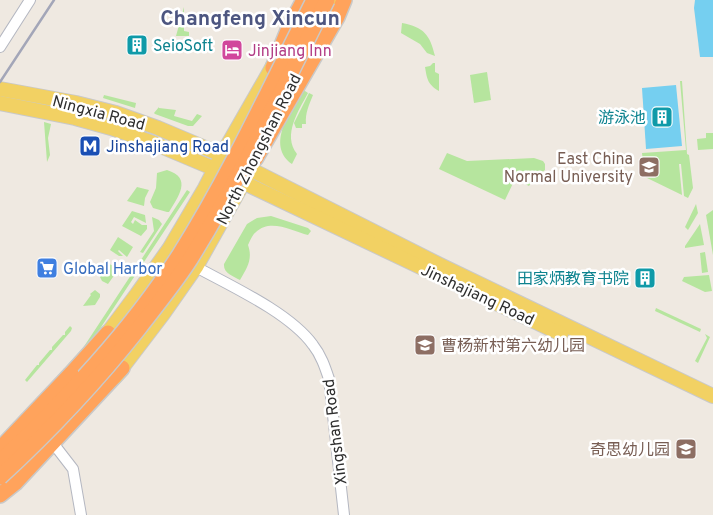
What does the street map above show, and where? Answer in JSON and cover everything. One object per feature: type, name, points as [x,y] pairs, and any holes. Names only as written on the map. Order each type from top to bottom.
[{"type":"highway","points":[[273,68],[289,28],[304,0]]},
{"type":"highway","points":[[0,462],[71,391],[103,355],[146,301],[179,254],[221,183],[314,0]]},
{"type":"highway","points":[[0,477],[43,438],[112,362],[155,308],[188,261],[226,196],[327,0]]},
{"type":"highway","points":[[253,164],[337,17],[344,0]]},
{"type":"highway","points":[[0,448],[108,333]]},
{"type":"highway","points":[[0,495],[15,483],[122,368]]},
{"type":"main road","name":"North Zhongshan Road","points":[[0,448],[59,391],[108,333],[169,249],[310,0]]},
{"type":"main road","name":"North Zhongshan Road","points":[[0,501],[19,486],[56,446],[122,368],[196,267],[253,164],[268,124],[337,0]]},
{"type":"main road","name":"Ningxia Road","points":[[0,89],[76,103],[116,113],[158,128],[222,155]]},
{"type":"main road","name":"Ningxia Road","points":[[0,103],[74,118],[111,128],[151,142],[215,169]]},
{"type":"main road","name":"Jinshajiang Road","points":[[222,155],[253,164],[442,266],[713,396]]},
{"type":"main road","name":"Jinshajiang Road","points":[[215,169],[713,406]]},
{"type":"main road","name":"North Zhongshan Road","points":[[0,486],[58,431],[102,381],[122,368]]},
{"type":"street","points":[[0,47],[30,0]]},
{"type":"street","name":"Xingshan Road","points":[[196,267],[274,311],[299,329],[313,345],[323,361],[329,379],[344,515]]},
{"type":"street","points":[[56,446],[72,469],[81,515]]},
{"type":"green space","points":[[184,7],[184,31],[189,32],[189,36],[176,36]]},
{"type":"green space","points":[[402,23],[416,27],[425,33],[431,43],[435,56],[427,53],[420,44],[401,33]]},
{"type":"green space","points":[[174,42],[189,44],[190,42],[195,42],[196,50],[171,49]]},
{"type":"green space","points":[[435,63],[435,72],[439,74],[439,91],[430,83],[426,74],[425,67]]},
{"type":"green space","points":[[487,72],[491,100],[474,103],[470,75]]},
{"type":"green space","points":[[680,81],[682,81],[687,154],[689,155],[693,188],[688,198],[684,196],[681,164],[679,164],[682,195],[645,177],[642,153],[686,150]]},
{"type":"green space","points":[[302,89],[308,93],[293,123],[291,139],[297,154],[292,164],[284,156],[281,147],[281,137],[287,117]]},
{"type":"green space","points":[[309,93],[313,95],[307,113],[306,124],[302,124],[302,128],[296,128],[294,123]]},
{"type":"green space","points":[[104,95],[136,103],[135,108],[103,98]]},
{"type":"green space","points":[[159,107],[176,110],[174,116],[192,121],[197,114],[202,116],[193,126],[188,126],[155,114]]},
{"type":"green space","points":[[44,122],[51,124],[48,138],[50,155],[47,162]]},
{"type":"green space","points":[[706,133],[713,133],[713,149],[698,150],[697,139],[706,138]]},
{"type":"green space","points":[[447,153],[467,161],[534,158],[543,161],[545,170],[535,177],[529,186],[515,179],[505,200],[439,169]]},
{"type":"green space","points":[[167,170],[175,173],[180,178],[181,183],[179,194],[169,212],[153,208],[150,202],[156,188],[157,173]]},
{"type":"green space","points":[[137,187],[149,190],[144,206],[127,201]]},
{"type":"green space","points":[[187,190],[190,192],[86,350],[43,396],[41,394],[83,348]]},
{"type":"green space","points":[[696,204],[698,213],[688,230],[685,227]]},
{"type":"green space","points":[[713,210],[713,255],[706,215]]},
{"type":"green space","points":[[132,211],[145,215],[146,223],[134,217],[131,222],[133,224],[135,220],[142,225],[147,225],[147,229],[141,236],[122,226]]},
{"type":"green space","points":[[271,216],[308,228],[311,231],[308,235],[282,227],[268,226],[262,228],[253,235],[248,245],[250,259],[240,280],[229,274],[225,270],[224,264],[247,224],[257,218]]},
{"type":"green space","points":[[152,217],[159,220],[162,224],[143,253],[140,252],[154,231]]},
{"type":"green space","points":[[700,224],[704,245],[685,248],[685,246]]},
{"type":"green space","points":[[118,237],[133,247],[127,257],[119,250],[123,256],[119,256],[110,250]]},
{"type":"green space","points":[[705,252],[708,272],[702,273],[700,253]]},
{"type":"green space","points":[[109,264],[118,270],[108,284],[102,281],[100,277]]},
{"type":"green space","points":[[709,275],[712,291],[705,292],[682,281],[684,277]]},
{"type":"green space","points":[[95,290],[100,294],[100,297],[95,305],[83,306],[90,294]]},
{"type":"green space","points":[[656,308],[701,329],[700,332],[655,311]]},
{"type":"green space","points":[[70,326],[72,328],[71,331],[27,382],[25,380],[52,350],[52,347],[65,335]]},
{"type":"green space","points":[[705,334],[710,337],[698,363],[695,361],[707,338]]},
{"type":"water","points":[[695,0],[713,0],[713,57],[700,57],[694,8]]},
{"type":"water","name":"游泳池","points":[[676,85],[682,146],[646,149],[642,88]]},
{"type":"railway","points":[[0,82],[54,0]]},
{"type":"place","name":"SeioSoft","points":[[137,45]]},
{"type":"place","name":"Jinjiang Inn","points":[[232,50]]},
{"type":"place","name":"游泳池","points":[[662,117]]},
{"type":"place","name":"Jinshajiang Road","points":[[90,146]]},
{"type":"place","name":"East China Normal University","points":[[649,167]]},
{"type":"place","name":"Global Harbor","points":[[47,268]]},
{"type":"place","name":"田家炳教育书院","points":[[645,278]]},
{"type":"place","name":"曹杨新村第六幼儿园","points":[[425,345]]},
{"type":"place","name":"奇思幼儿园","points":[[686,449]]},
{"type":"district","name":"Changfeng Xincun","points":[[250,18]]}]
